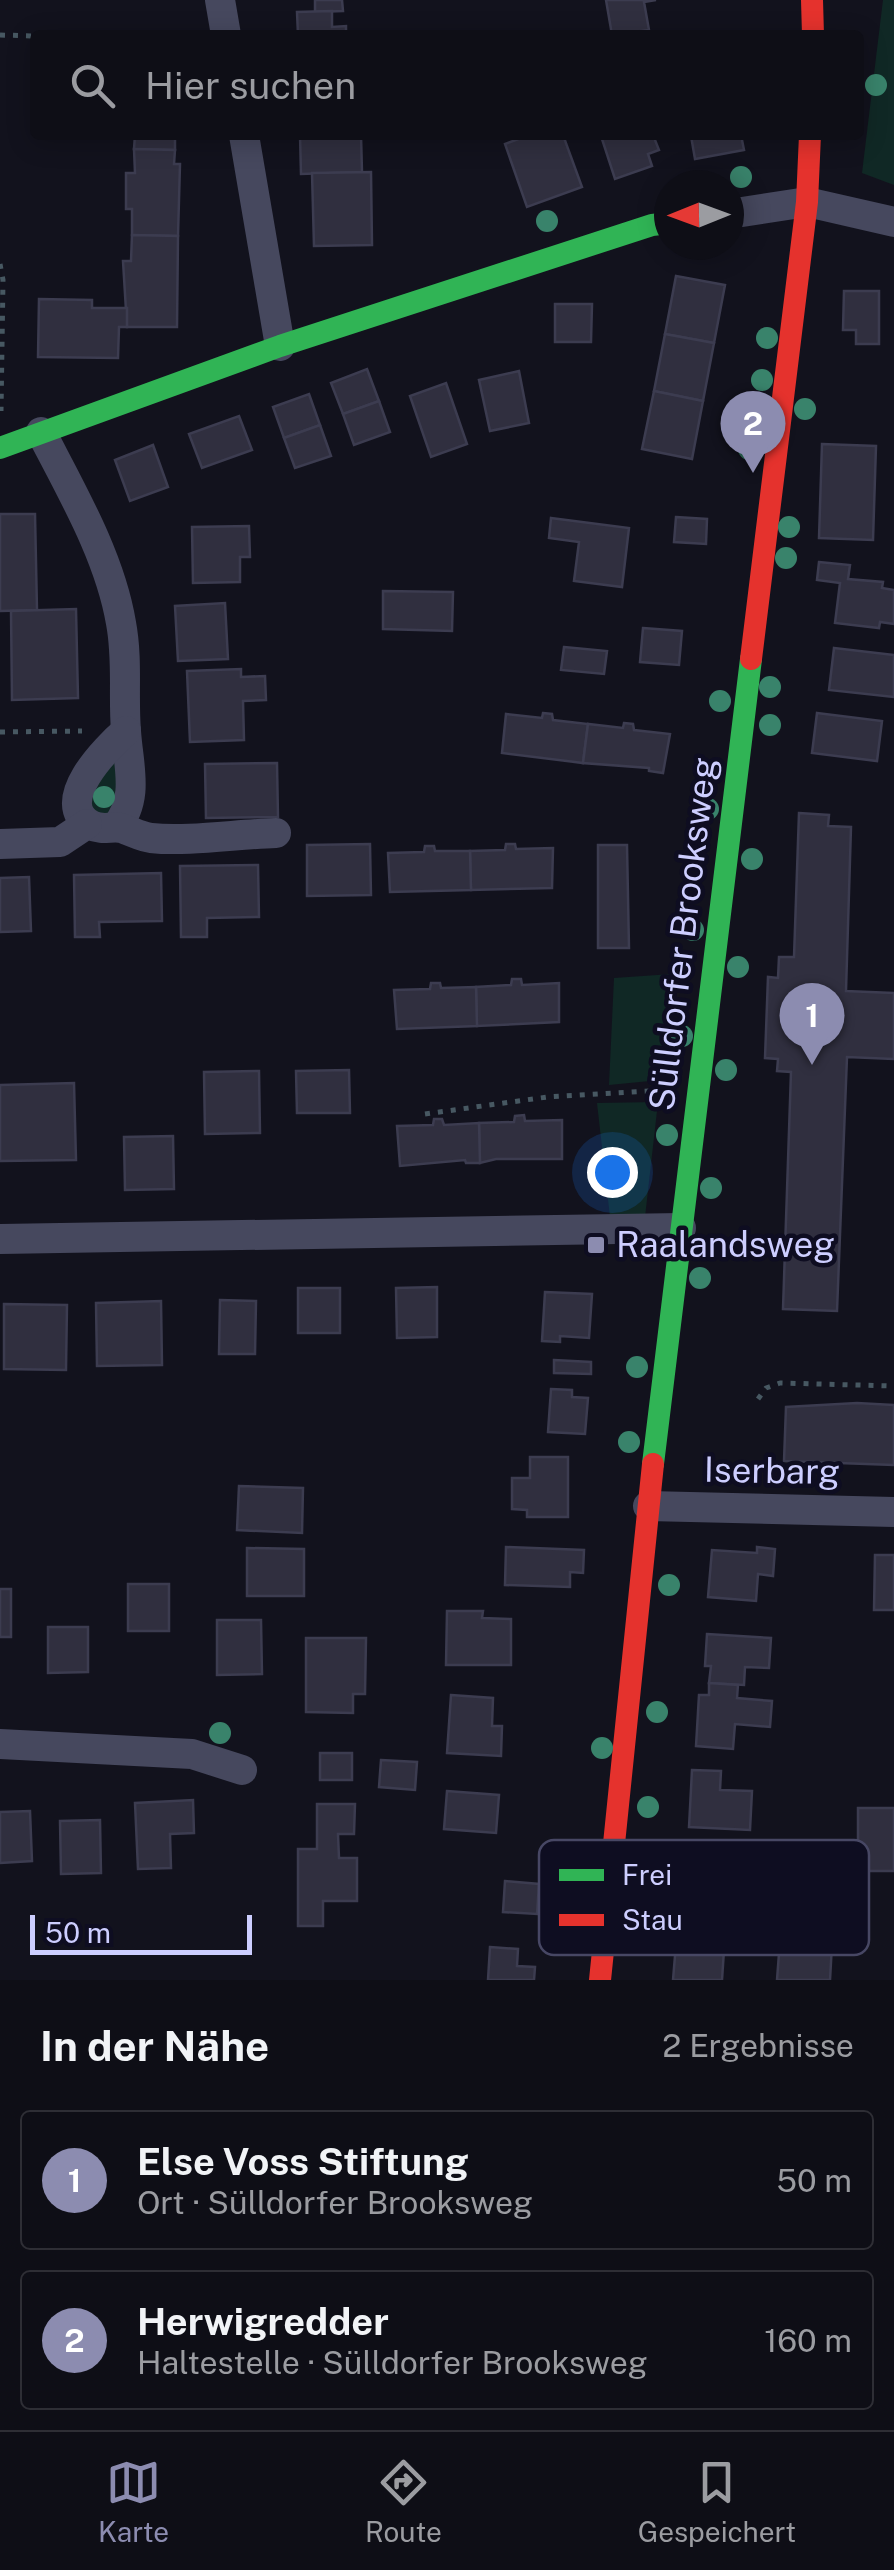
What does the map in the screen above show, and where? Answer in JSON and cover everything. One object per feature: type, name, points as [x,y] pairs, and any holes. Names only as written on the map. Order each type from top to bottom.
[{"type":"street","points":[[220,0],[225,30]]},
{"type":"street","points":[[812,0],[813,30]]},
{"type":"street","points":[[245,140],[280,346]]},
{"type":"street","name":"Sülldorfer Brooksweg","points":[[614,1840],[648,1506],[808,202],[810,140]]},
{"type":"street","points":[[744,212],[808,202],[894,222]]},
{"type":"street","points":[[5,446],[280,346],[654,225]]},
{"type":"street","points":[[0,844],[60,842],[126,814],[131,799],[127,671],[121,620],[91,528],[40,432]]},
{"type":"street","points":[[126,730],[100,754],[83,780],[79,813],[102,825],[149,838],[276,833]]},
{"type":"street","points":[[0,1239],[681,1228]]},
{"type":"street","name":"Iserbarg","points":[[648,1506],[894,1512]]},
{"type":"street","points":[[0,1744],[192,1754],[242,1770]]},
{"type":"street","name":"Sülldorfer Brooksweg","points":[[600,1980],[603,1955]]},
{"type":"path","points":[[0,35],[30,36]]},
{"type":"path","points":[[0,264],[0,418],[5,446]]},
{"type":"path","points":[[0,732],[126,730]]},
{"type":"path","points":[[424,1114],[547,1097],[699,1088]]},
{"type":"path","points":[[758,1399],[766,1388],[780,1384],[894,1386]]},
{"type":"green space","points":[[883,0],[894,0],[894,185],[862,173]]},
{"type":"green space","points":[[117,760],[117,803],[108,814],[93,812],[90,796],[106,763]]},
{"type":"green space","points":[[672,974],[660,1080],[609,1085],[614,978]]},
{"type":"green space","points":[[658,1102],[645,1217],[610,1217],[597,1103]]},
{"type":"building","points":[[315,0],[342,0],[343,11],[315,12]]},
{"type":"building","points":[[606,0],[656,0],[644,2],[649,30],[611,30]]},
{"type":"building","points":[[332,11],[332,27],[346,26],[346,30],[298,30],[297,12]]},
{"type":"building","points":[[135,140],[175,140],[175,150],[134,149]]},
{"type":"building","points":[[300,140],[361,140],[362,172],[301,174]]},
{"type":"building","points":[[516,140],[565,140],[582,187],[527,207],[505,144]]},
{"type":"building","points":[[602,140],[655,140],[659,150],[648,154],[652,166],[615,179]]},
{"type":"building","points":[[692,140],[742,140],[744,150],[695,159]]},
{"type":"building","points":[[134,149],[175,150],[174,164],[180,164],[178,236],[132,235],[132,209],[126,209],[126,173],[135,173]]},
{"type":"building","points":[[371,172],[372,245],[314,246],[312,173]]},
{"type":"building","points":[[132,235],[178,236],[177,327],[127,327],[123,261],[131,261]]},
{"type":"building","points":[[676,276],[725,285],[714,343],[665,334]]},
{"type":"building","points":[[844,291],[879,291],[879,344],[856,344],[856,330],[843,330]]},
{"type":"building","points":[[39,299],[92,300],[92,308],[127,308],[127,327],[119,327],[118,358],[38,357]]},
{"type":"building","points":[[555,304],[592,304],[591,342],[555,342]]},
{"type":"building","points":[[665,334],[714,343],[703,401],[654,391]]},
{"type":"building","points":[[367,369],[379,401],[343,414],[331,383]]},
{"type":"building","points":[[519,371],[529,423],[490,431],[479,380]]},
{"type":"building","points":[[446,383],[467,444],[431,457],[410,396]]},
{"type":"building","points":[[654,391],[703,401],[692,459],[642,449]]},
{"type":"building","points":[[309,394],[320,425],[284,438],[273,407]]},
{"type":"building","points":[[379,401],[390,432],[354,445],[343,414]]},
{"type":"building","points":[[239,416],[252,450],[202,468],[189,434]]},
{"type":"building","points":[[320,425],[331,456],[295,468],[284,438]]},
{"type":"building","points":[[822,444],[876,446],[873,540],[819,538]]},
{"type":"building","points":[[153,445],[168,487],[130,501],[115,460]]},
{"type":"building","points":[[0,514],[35,514],[37,610],[0,611]]},
{"type":"building","points":[[676,517],[707,519],[706,544],[674,542]]},
{"type":"building","points":[[551,518],[629,528],[622,587],[574,581],[579,542],[549,538]]},
{"type":"building","points":[[249,526],[250,557],[240,557],[240,582],[193,583],[192,527]]},
{"type":"building","points":[[819,562],[850,565],[848,579],[883,582],[882,588],[894,590],[894,624],[880,622],[879,628],[835,623],[840,583],[817,580]]},
{"type":"building","points":[[383,591],[453,592],[452,631],[383,629]]},
{"type":"building","points":[[225,603],[228,659],[178,661],[175,606]]},
{"type":"building","points":[[76,609],[78,698],[12,700],[11,611]]},
{"type":"building","points":[[643,628],[682,631],[679,665],[640,662]]},
{"type":"building","points":[[564,647],[607,651],[604,674],[561,670]]},
{"type":"building","points":[[834,648],[894,655],[894,697],[829,690]]},
{"type":"building","points":[[241,669],[241,677],[265,676],[266,700],[243,701],[244,740],[190,742],[187,671]]},
{"type":"building","points":[[543,713],[552,714],[553,720],[588,724],[583,763],[502,753],[506,714],[542,718]]},
{"type":"building","points":[[817,713],[882,721],[877,761],[812,753]]},
{"type":"building","points":[[624,723],[633,724],[634,730],[670,734],[663,773],[649,768],[583,763],[588,724],[623,728]]},
{"type":"building","points":[[277,763],[278,817],[206,818],[205,764]]},
{"type":"building","points":[[799,813],[829,815],[828,826],[851,827],[846,991],[894,993],[894,1059],[847,1057],[837,1311],[783,1309],[791,1072],[777,1071],[778,1059],[765,1058],[768,977],[778,978],[779,957],[794,957]]},
{"type":"building","points":[[370,844],[371,895],[307,896],[307,845]]},
{"type":"building","points":[[506,844],[515,844],[516,849],[553,848],[552,888],[471,890],[470,851],[505,850]]},
{"type":"building","points":[[598,845],[627,845],[629,948],[598,948]]},
{"type":"building","points":[[425,846],[434,846],[435,851],[470,851],[471,890],[390,892],[388,853],[424,852]]},
{"type":"building","points":[[258,865],[259,917],[207,918],[207,937],[181,937],[180,866]]},
{"type":"building","points":[[161,873],[162,921],[99,922],[100,937],[75,937],[74,875]]},
{"type":"building","points":[[29,877],[31,931],[0,932],[0,878]]},
{"type":"building","points":[[512,979],[521,979],[522,985],[559,983],[559,1022],[477,1026],[476,987],[511,985]]},
{"type":"building","points":[[431,983],[440,983],[441,988],[476,987],[477,1026],[397,1029],[394,990],[430,989]]},
{"type":"building","points":[[349,1070],[350,1113],[297,1113],[296,1071]]},
{"type":"building","points":[[259,1071],[260,1133],[205,1134],[204,1072]]},
{"type":"building","points":[[74,1083],[76,1160],[0,1161],[0,1085]]},
{"type":"building","points":[[524,1115],[525,1121],[562,1120],[562,1159],[496,1159],[480,1163],[479,1123],[514,1122],[515,1116]]},
{"type":"building","points":[[434,1119],[442,1119],[444,1125],[479,1123],[480,1163],[465,1160],[400,1166],[397,1126],[433,1125]]},
{"type":"building","points":[[173,1136],[174,1189],[125,1190],[124,1137]]},
{"type":"building","points":[[437,1287],[437,1337],[397,1338],[396,1288]]},
{"type":"building","points":[[298,1288],[340,1288],[340,1333],[298,1333]]},
{"type":"building","points":[[545,1292],[592,1294],[589,1338],[560,1336],[560,1342],[542,1341]]},
{"type":"building","points":[[220,1300],[256,1301],[255,1354],[219,1354]]},
{"type":"building","points":[[161,1301],[162,1365],[97,1366],[96,1303]]},
{"type":"building","points":[[4,1304],[67,1305],[66,1370],[4,1369]]},
{"type":"building","points":[[554,1360],[591,1362],[591,1374],[554,1373]]},
{"type":"building","points":[[551,1389],[572,1390],[572,1397],[588,1398],[585,1434],[548,1432]]},
{"type":"building","points":[[894,1405],[894,1465],[784,1461],[786,1407]]},
{"type":"building","points":[[530,1457],[568,1457],[568,1517],[527,1517],[527,1510],[512,1509],[512,1478],[530,1478]]},
{"type":"building","points":[[239,1486],[303,1488],[302,1533],[237,1530]]},
{"type":"building","points":[[506,1547],[584,1550],[583,1573],[570,1572],[570,1587],[505,1585]]},
{"type":"building","points":[[757,1547],[775,1549],[773,1576],[758,1574],[756,1601],[708,1597],[712,1550],[757,1553]]},
{"type":"building","points":[[247,1548],[304,1549],[304,1596],[247,1596]]},
{"type":"building","points":[[875,1555],[894,1555],[894,1610],[874,1610]]},
{"type":"building","points":[[128,1584],[169,1584],[169,1631],[128,1631]]},
{"type":"building","points":[[0,1589],[11,1589],[11,1637],[0,1637]]},
{"type":"building","points":[[447,1611],[483,1611],[482,1618],[511,1619],[511,1665],[446,1665]]},
{"type":"building","points":[[217,1620],[261,1620],[262,1674],[217,1675]]},
{"type":"building","points":[[48,1627],[88,1627],[88,1672],[48,1673]]},
{"type":"building","points":[[707,1634],[771,1638],[769,1668],[745,1667],[744,1685],[709,1683],[711,1666],[705,1666]]},
{"type":"building","points":[[306,1638],[366,1638],[365,1694],[353,1694],[353,1713],[306,1712]]},
{"type":"building","points":[[709,1683],[738,1685],[737,1698],[772,1701],[770,1727],[735,1724],[733,1749],[696,1746],[699,1695],[709,1695]]},
{"type":"building","points":[[451,1695],[493,1698],[492,1726],[502,1726],[501,1756],[447,1753]]},
{"type":"building","points":[[320,1753],[352,1753],[352,1780],[320,1780]]},
{"type":"building","points":[[381,1760],[417,1762],[415,1790],[379,1787]]},
{"type":"building","points":[[692,1770],[721,1771],[720,1790],[752,1791],[750,1830],[689,1827]]},
{"type":"building","points":[[447,1791],[499,1795],[496,1833],[444,1829]]},
{"type":"building","points":[[193,1800],[194,1833],[170,1834],[171,1868],[138,1869],[135,1803]]},
{"type":"building","points":[[317,1804],[355,1804],[354,1834],[338,1834],[339,1858],[357,1858],[357,1901],[323,1901],[323,1926],[298,1926],[298,1849],[317,1849]]},
{"type":"building","points":[[858,1808],[894,1808],[894,1871],[869,1871],[869,1840],[858,1840]]},
{"type":"building","points":[[30,1811],[32,1861],[0,1863],[0,1812]]},
{"type":"building","points":[[100,1820],[101,1873],[61,1874],[60,1821]]},
{"type":"building","points":[[505,1881],[539,1884],[537,1914],[503,1912]]},
{"type":"building","points":[[490,1947],[518,1949],[517,1966],[535,1967],[534,1980],[488,1980]]},
{"type":"building","points":[[675,1955],[724,1955],[722,1980],[673,1980]]},
{"type":"building","points":[[779,1955],[831,1955],[830,1980],[777,1980]]},
{"type":"traffic: fast","points":[[0,448],[280,346],[654,225]]},
{"type":"traffic: fast","points":[[653,1464],[751,659]]},
{"type":"traffic: jam","points":[[812,0],[813,30]]},
{"type":"traffic: jam","points":[[751,659],[807,202],[810,140]]},
{"type":"traffic: jam","points":[[614,1840],[653,1464]]},
{"type":"traffic: jam","points":[[600,1980],[603,1955]]},
{"type":"place","name":"Herwigredder","points":[[753,473]]},
{"type":"place","name":"Else Voss Stiftung","points":[[812,1065]]},
{"type":"place","name":"Raalandsweg","points":[[596,1245]]}]
